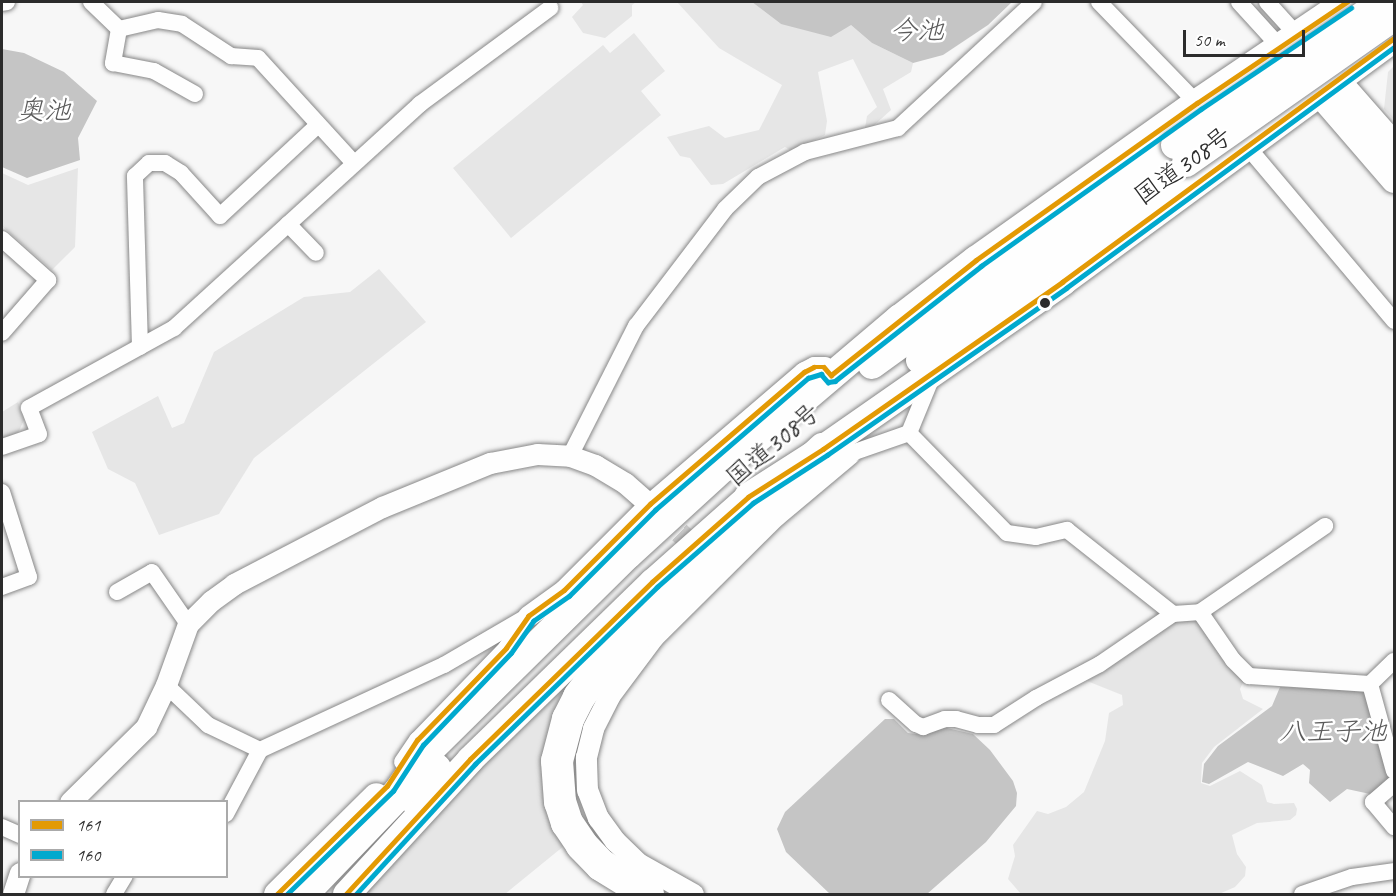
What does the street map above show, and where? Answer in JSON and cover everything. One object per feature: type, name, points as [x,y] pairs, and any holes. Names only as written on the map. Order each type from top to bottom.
[{"type":"highway","name":"国道308号","points":[[431,761],[628,555],[831,375],[976,260],[1197,103],[1347,2]]},
{"type":"highway","name":"国道308号","points":[[748,497],[1181,154],[1382,2]]},
{"type":"highway","name":"国道308号","points":[[431,761],[636,566],[742,471],[841,388],[1181,154],[1395,17]]},
{"type":"highway","name":"国道308号","points":[[748,497],[836,447],[933,373],[1062,282],[1395,38]]},
{"type":"highway","points":[[648,894],[601,865],[582,845],[567,823],[560,802],[557,761],[568,719],[579,697],[619,644],[674,588],[836,447]]},
{"type":"highway","points":[[302,894],[392,790],[431,761]]},
{"type":"main road","points":[[1288,41],[1328,86],[1395,179]]},
{"type":"main road","points":[[1328,86],[1395,146]]},
{"type":"main road","points":[[346,894],[486,743],[652,582],[748,497]]},
{"type":"main road","points":[[322,894],[431,761]]},
{"type":"main road","points":[[277,894],[392,790]]},
{"type":"street","points":[[2,3],[7,2]]},
{"type":"street","points":[[91,2],[119,29]]},
{"type":"street","points":[[570,456],[636,326],[725,209],[758,177],[805,152],[898,128],[1034,2]]},
{"type":"street","points":[[1099,2],[1197,103]]},
{"type":"street","points":[[1239,2],[1288,41]]},
{"type":"street","points":[[1267,2],[1288,41]]},
{"type":"street","points":[[2,447],[39,434],[29,408],[174,328],[420,104],[550,8]]},
{"type":"street","points":[[119,29],[158,20],[183,24],[231,56],[258,58],[354,163]]},
{"type":"street","points":[[119,29],[113,63],[154,71],[195,94]]},
{"type":"street","points":[[140,347],[135,176],[149,163],[165,163],[181,172],[220,216],[318,125]]},
{"type":"street","points":[[1246,145],[1395,321]]},
{"type":"street","points":[[288,224],[316,253]]},
{"type":"street","points":[[2,239],[48,280],[2,333]]},
{"type":"street","points":[[228,810],[260,750],[444,665],[528,616],[564,590],[804,372],[814,367],[824,367],[831,375]]},
{"type":"street","points":[[909,433],[933,373]]},
{"type":"street","points":[[693,894],[638,863],[615,841],[598,818],[587,790],[586,757],[593,728],[609,696],[630,665],[715,565],[775,516],[836,447],[909,433]]},
{"type":"street","points":[[909,433],[1007,533],[1036,537],[1067,530],[1173,614]]},
{"type":"street","points":[[71,800],[146,728],[166,685],[188,624],[210,601],[234,584],[382,507],[490,463],[537,454],[570,456],[595,465],[625,483],[653,507]]},
{"type":"street","points":[[2,492],[29,577],[2,587]]},
{"type":"street","points":[[888,700],[916,724],[923,727],[945,719],[956,718],[978,725],[994,725],[1036,698],[1100,664],[1173,614],[1200,612],[1325,526]]},
{"type":"street","points":[[117,592],[152,572],[188,624]]},
{"type":"street","points":[[1200,612],[1233,660],[1249,676],[1370,684],[1395,661]]},
{"type":"street","points":[[392,790],[417,740],[506,648],[528,616]]},
{"type":"street","points":[[1370,684],[1395,771]]},
{"type":"street","points":[[166,685],[208,725],[260,750]]},
{"type":"street","points":[[1395,784],[1373,802],[1395,827]]},
{"type":"street","points":[[2,827],[18,834]]},
{"type":"street","points":[[1302,894],[1352,877],[1395,871]]},
{"type":"street","points":[[13,894],[18,878]]},
{"type":"street","points":[[114,894],[124,878]]},
{"type":"shaded area","points":[[581,2],[636,2],[632,5],[632,16],[605,38],[583,33],[572,17],[583,5]]},
{"type":"shaded area","points":[[677,2],[752,2],[781,24],[851,25],[872,43],[913,63],[911,72],[883,89],[891,110],[871,128],[865,128],[867,116],[877,107],[853,59],[818,72],[827,121],[825,135],[792,151],[785,147],[723,184],[711,185],[690,158],[680,156],[667,137],[709,126],[725,138],[759,130],[782,85],[719,48]]},
{"type":"shaded area","points":[[634,33],[665,71],[641,91],[661,115],[511,238],[453,168],[603,45],[610,53]]},
{"type":"shaded area","points":[[1394,66],[1394,120],[1384,109],[1388,72]]},
{"type":"shaded area","points":[[78,168],[75,247],[52,270],[2,226],[2,173],[28,185]]},
{"type":"shaded area","points":[[379,269],[426,322],[254,458],[219,514],[159,535],[135,483],[108,469],[92,432],[158,396],[172,428],[184,423],[214,352],[304,297],[350,292]]},
{"type":"shaded area","points":[[18,402],[24,420],[18,433],[2,438],[2,412]]},
{"type":"shaded area","points":[[1198,617],[1245,678],[1240,689],[1243,699],[1263,709],[1214,747],[1202,763],[1201,783],[1210,786],[1240,771],[1262,785],[1267,802],[1294,803],[1297,809],[1296,815],[1290,820],[1257,823],[1232,835],[1237,854],[1246,867],[1245,876],[1235,887],[1219,894],[1021,894],[1008,879],[1015,856],[1013,845],[1037,811],[1048,814],[1066,807],[1084,792],[1105,741],[1109,713],[1123,705],[1122,695],[1087,681],[1175,618]]},
{"type":"shaded area","points":[[580,676],[552,728],[570,841],[505,894],[365,894],[477,766],[515,736],[567,680]]},
{"type":"water","name":"今池","points":[[752,2],[1012,2],[988,25],[943,55],[913,63],[872,43],[851,25],[831,37],[781,24]]},
{"type":"water","name":"奥池","points":[[2,49],[24,53],[64,72],[97,101],[78,138],[80,160],[27,178],[2,167]]},
{"type":"water","name":"八王子池","points":[[1280,687],[1366,689],[1393,780],[1370,794],[1347,789],[1330,802],[1309,783],[1310,770],[1303,764],[1283,776],[1248,762],[1209,784],[1202,782],[1204,764],[1218,746],[1272,706]]},
{"type":"water","points":[[885,719],[894,719],[908,733],[925,735],[936,728],[947,728],[973,734],[990,750],[1013,781],[1017,793],[1016,806],[986,842],[927,894],[830,894],[786,852],[777,829],[785,812]]},
{"type":"tunnel","points":[[657,511],[704,555]]},
{"type":"transit line","name":"161","points":[[277,894],[387,786],[417,740],[506,648],[528,616],[564,590],[650,504],[804,372],[814,367],[824,367],[831,375],[976,260],[1197,103],[1347,2]]},
{"type":"transit line","name":"160","points":[[287,894],[393,791],[423,745],[511,653],[533,621],[569,596],[655,510],[808,378],[821,374],[828,382],[835,381],[981,266],[1201,109],[1351,8]]},
{"type":"transit line","name":"161","points":[[346,894],[470,759],[652,582],[748,497],[823,449],[1062,282],[1394,38]]},
{"type":"transit line","name":"160","points":[[356,894],[475,764],[657,587],[753,503],[827,455],[1066,288],[1394,47]]}]
